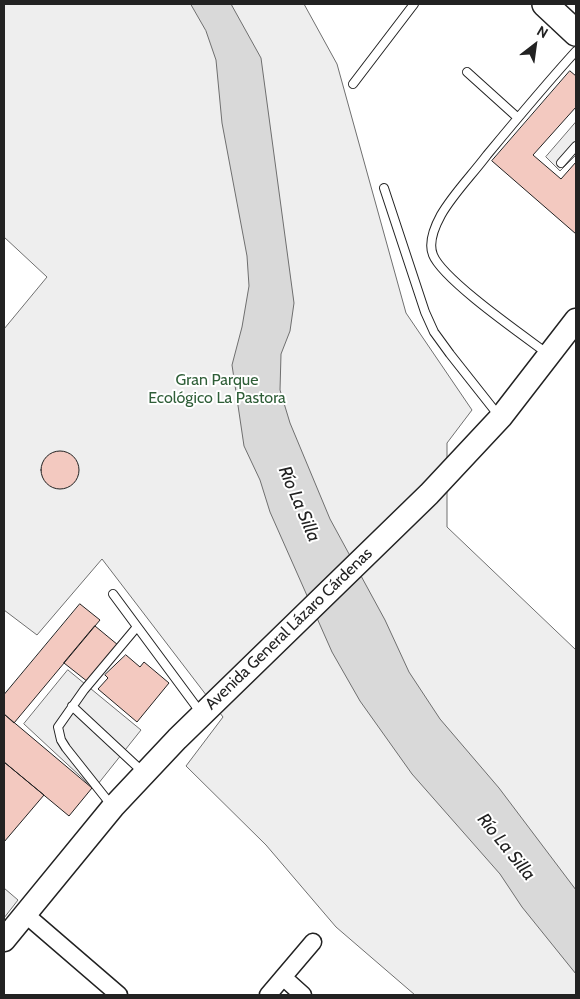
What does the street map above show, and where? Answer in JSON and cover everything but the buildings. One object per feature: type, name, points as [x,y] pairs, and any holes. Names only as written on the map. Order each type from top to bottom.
[{"type":"main road","points":[[545,4],[576,33]]},
{"type":"street","name":"Avenida General Lázaro Cárdenas","points":[[4,940],[113,807],[144,774],[224,691],[404,519],[501,418],[576,320]]},
{"type":"street","points":[[25,914],[119,995]]},
{"type":"street","points":[[268,995],[312,942]]},
{"type":"street","points":[[283,977],[303,995]]},
{"type":"lane","points":[[353,84],[414,4]]},
{"type":"lane","points":[[550,355],[466,290],[438,263],[432,254],[432,237],[440,216],[518,118],[576,51]]},
{"type":"lane","points":[[467,72],[518,118]]},
{"type":"lane","points":[[561,163],[576,146]]},
{"type":"lane","points":[[384,188],[425,312],[434,332],[501,418]]},
{"type":"lane","points":[[113,594],[136,628],[202,714]]},
{"type":"lane","points":[[113,807],[61,740],[58,727],[72,706],[136,628]]},
{"type":"lane","points":[[72,706],[144,774]]},
{"type":"green space","name":"Gran Parque Ecológico La Pastora","points":[[4,4],[304,4],[337,64],[406,313],[472,410],[447,443],[447,527],[576,650],[576,995],[415,995],[336,927],[266,845],[186,766],[223,717],[102,559],[37,635],[4,610],[4,329],[47,277],[4,237]]},
{"type":"shaded area","points":[[576,122],[576,155],[560,171],[546,157]]},
{"type":"shaded area","points":[[68,670],[141,730],[94,789],[24,724]]},
{"type":"shaded area","points":[[4,888],[18,900],[4,918]]},
{"type":"water","name":"Río La Silla","points":[[191,4],[231,4],[261,58],[294,303],[290,331],[281,354],[280,390],[290,423],[330,519],[385,620],[409,672],[440,719],[499,788],[576,890],[576,974],[522,907],[500,874],[412,774],[360,701],[332,652],[270,512],[260,480],[244,446],[232,365],[242,327],[249,286],[247,256],[222,123],[216,60],[206,31]]}]
